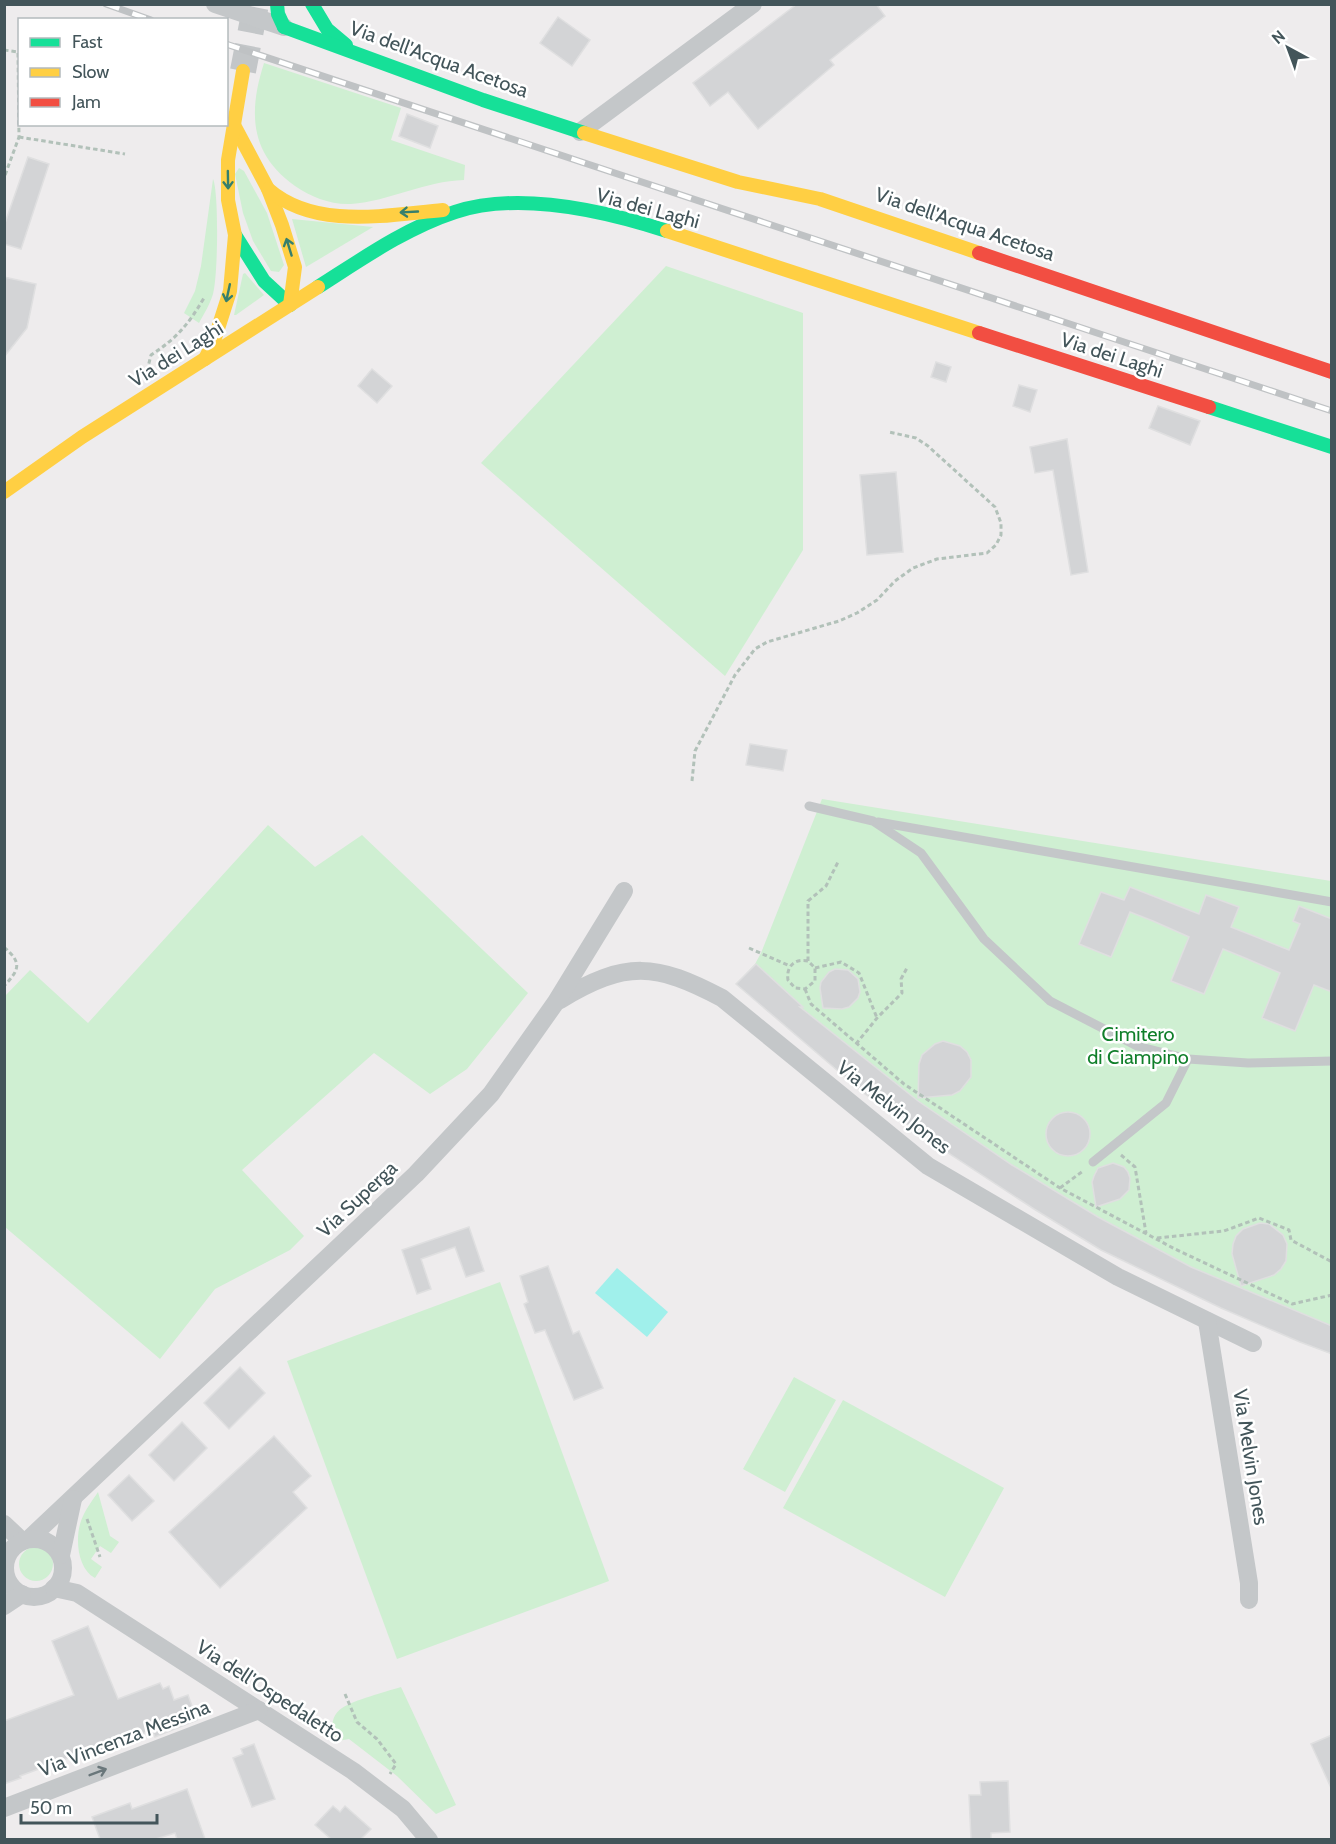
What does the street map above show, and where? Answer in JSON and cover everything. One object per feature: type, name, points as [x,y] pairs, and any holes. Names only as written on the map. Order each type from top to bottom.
[{"type":"main road","points":[[277,4],[278,14],[284,27],[297,24],[306,16],[312,4]]},
{"type":"main road","points":[[312,4],[327,29],[361,56]]},
{"type":"main road","name":"Via dell'Acqua Acetosa","points":[[284,27],[580,132],[738,182],[820,199],[1332,372]]},
{"type":"main road","points":[[205,359],[217,333],[230,291],[235,235],[228,200],[228,160],[243,71]]},
{"type":"main road","points":[[234,124],[268,189],[282,225],[295,267],[290,304]]},
{"type":"main road","points":[[268,189],[285,202],[300,209],[323,214],[347,216],[467,208]]},
{"type":"main road","name":"Via dei Laghi","points":[[4,492],[82,437],[383,246],[425,224],[467,208],[493,205],[549,206],[629,219],[1332,447]]},
{"type":"main road","points":[[235,235],[264,280],[290,304]]},
{"type":"street","name":"Via dell'Acqua Acetosa","points":[[215,4],[284,27]]},
{"type":"street","points":[[580,132],[753,4]]},
{"type":"street","name":"Via Superga","points":[[26,1540],[73,1499],[416,1174],[491,1094],[556,1002],[624,891]]},
{"type":"street","name":"Via Melvin Jones","points":[[556,1002],[602,977],[630,971],[653,970],[694,983],[722,998],[928,1166],[1118,1277],[1253,1343]]},
{"type":"street","name":"Via Melvin Jones","points":[[1207,1321],[1249,1583],[1249,1600]]},
{"type":"street","points":[[26,1540],[9,1552],[5,1563],[9,1583],[22,1594],[39,1596],[54,1588],[63,1574],[62,1560],[73,1499]]},
{"type":"street","points":[[4,1524],[26,1540],[47,1541],[55,1547],[77,1593]]},
{"type":"street","name":"Via dell'Ospedaletto","points":[[54,1588],[77,1593],[361,1777],[403,1809],[429,1839]]},
{"type":"street","points":[[4,1606],[22,1594]]},
{"type":"street","name":"Via Vincenza Messina","points":[[4,1808],[259,1710]]},
{"type":"lane","points":[[809,806],[873,821],[1332,903]]},
{"type":"lane","points":[[873,821],[921,853],[984,939],[1050,1001],[1137,1046],[1188,1059],[1248,1063],[1332,1061]]},
{"type":"lane","points":[[1094,1162],[1166,1103],[1188,1059]]},
{"type":"lane","points":[[1314,1062],[1332,1069]]},
{"type":"path","points":[[4,178],[19,136],[19,126]]},
{"type":"path","points":[[19,136],[125,154]]},
{"type":"path","points":[[147,372],[151,355],[183,331],[205,296]]},
{"type":"path","points":[[692,781],[695,751],[735,675],[755,649],[767,642],[839,621],[857,613],[877,600],[895,581],[913,568],[937,559],[987,553],[996,545],[1001,535],[1001,523],[995,507],[928,446],[916,438],[889,432]]},
{"type":"path","points":[[808,962],[808,901],[826,886],[838,862]]},
{"type":"path","points":[[4,947],[16,960],[18,967],[4,986]]},
{"type":"path","points":[[748,948],[790,966]]},
{"type":"path","points":[[799,961],[808,962],[815,968],[815,981],[805,989],[791,985],[787,975],[790,966],[799,961]]},
{"type":"path","points":[[815,968],[841,962],[859,973],[877,1018]]},
{"type":"path","points":[[856,1044],[877,1018],[902,993],[901,979],[908,966]]},
{"type":"path","points":[[805,989],[811,1004],[904,1084],[1060,1188],[1155,1239],[1292,1304],[1332,1295]]},
{"type":"path","points":[[1113,1148],[1135,1167],[1146,1233]]},
{"type":"path","points":[[1060,1188],[1094,1162]]},
{"type":"path","points":[[1155,1239],[1224,1231],[1259,1218],[1289,1230],[1291,1239],[1332,1262]]},
{"type":"path","points":[[73,1499],[84,1510],[100,1557]]},
{"type":"path","points":[[345,1694],[357,1722],[377,1739],[396,1764],[390,1774]]},
{"type":"green space","points":[[264,63],[401,108],[391,140],[465,165],[464,180],[435,184],[380,199],[351,204],[329,202],[301,190],[280,174],[261,146],[255,115],[259,81]]},
{"type":"green space","points":[[239,168],[244,171],[267,213],[284,265],[279,272],[271,271],[253,241],[243,213],[235,174]]},
{"type":"green space","points":[[213,179],[217,216],[215,284],[213,294],[199,323],[184,313],[195,291],[201,266]]},
{"type":"green space","points":[[292,219],[373,227],[306,267]]},
{"type":"green space","points":[[666,266],[803,313],[803,550],[725,676],[481,463]]},
{"type":"green space","points":[[245,273],[264,295],[234,315],[243,274]]},
{"type":"green space","name":"Cimitero di Ciampino","points":[[822,799],[1331,881],[1331,1354],[1221,1308],[1101,1250],[1034,1209],[942,1149],[865,1094],[736,984],[755,964],[761,953]]},
{"type":"green space","points":[[268,825],[315,867],[362,835],[528,993],[467,1069],[430,1094],[374,1053],[242,1170],[304,1236],[290,1250],[215,1289],[160,1359],[5,1227],[5,996],[30,970],[88,1023]]},
{"type":"green space","points":[[500,1282],[609,1581],[397,1659],[287,1361]]},
{"type":"green space","points":[[794,1377],[836,1400],[785,1492],[743,1469]]},
{"type":"green space","points":[[843,1400],[1004,1488],[945,1597],[783,1508]]},
{"type":"green space","points":[[98,1492],[110,1536],[119,1542],[111,1553],[100,1546],[91,1559],[102,1567],[95,1578],[84,1567],[81,1560],[78,1536],[83,1517]]},
{"type":"green space","points":[[36,1547],[48,1552],[53,1564],[48,1576],[36,1581],[24,1576],[19,1564],[24,1552]]},
{"type":"green space","points":[[401,1687],[456,1805],[436,1814],[397,1776],[349,1739],[338,1741],[334,1733],[333,1719],[342,1708]]},
{"type":"water","points":[[617,1268],[668,1312],[647,1337],[595,1293]]},
{"type":"building","points":[[797,4],[876,4],[885,16],[830,60],[834,65],[758,129],[728,92],[710,106],[693,83]]},
{"type":"building","points":[[558,17],[590,40],[572,66],[540,43]]},
{"type":"building","points":[[407,114],[438,126],[430,148],[399,136]]},
{"type":"building","points":[[28,157],[49,164],[21,249],[4,244],[4,226]]},
{"type":"building","points":[[4,277],[36,284],[27,328],[4,357]]},
{"type":"building","points":[[936,362],[951,367],[946,382],[931,377]]},
{"type":"building","points":[[372,369],[392,386],[377,403],[358,386]]},
{"type":"building","points":[[1019,385],[1037,390],[1030,412],[1013,406]]},
{"type":"building","points":[[1158,406],[1200,421],[1190,445],[1149,428]]},
{"type":"building","points":[[1067,439],[1088,572],[1071,575],[1053,470],[1035,473],[1030,447]]},
{"type":"building","points":[[896,472],[903,552],[867,555],[860,475]]},
{"type":"building","points":[[750,744],[787,750],[783,771],[746,765]]},
{"type":"building","points":[[1130,887],[1199,914],[1206,895],[1239,907],[1231,927],[1289,950],[1300,924],[1293,921],[1299,906],[1332,919],[1332,992],[1314,985],[1295,1031],[1262,1018],[1280,973],[1223,949],[1204,994],[1171,981],[1189,937],[1153,921],[1130,912],[1111,957],[1079,944],[1101,892],[1124,900]]},
{"type":"building","points":[[756,964],[803,1007],[800,1007],[918,1101],[1012,1165],[1098,1217],[1191,1267],[1332,1326],[1332,1354],[1221,1308],[1101,1250],[942,1149],[865,1094],[736,984]]},
{"type":"building","points":[[835,969],[848,970],[858,979],[860,992],[858,998],[849,1007],[823,1008],[821,982],[829,972]]},
{"type":"building","points":[[943,1041],[960,1046],[967,1052],[971,1060],[971,1077],[960,1091],[952,1095],[918,1098],[919,1064],[922,1055],[935,1044]]},
{"type":"building","points":[[1068,1112],[1083,1119],[1090,1134],[1083,1149],[1068,1156],[1053,1149],[1046,1134],[1053,1119]]},
{"type":"building","points":[[1113,1163],[1124,1167],[1128,1172],[1129,1190],[1120,1199],[1096,1207],[1092,1182],[1094,1176],[1098,1168]]},
{"type":"building","points":[[1260,1223],[1269,1224],[1283,1235],[1287,1244],[1286,1261],[1274,1275],[1241,1286],[1232,1254],[1233,1244],[1236,1236],[1243,1229]]},
{"type":"building","points":[[469,1227],[484,1271],[466,1277],[455,1247],[421,1259],[431,1289],[417,1294],[402,1250]]},
{"type":"building","points":[[548,1266],[573,1334],[579,1331],[603,1388],[574,1400],[545,1330],[535,1333],[524,1304],[528,1302],[520,1276]]},
{"type":"building","points":[[240,1367],[265,1393],[229,1429],[204,1403]]},
{"type":"building","points":[[182,1422],[207,1448],[174,1481],[149,1455]]},
{"type":"building","points":[[274,1436],[311,1476],[293,1492],[307,1508],[220,1588],[169,1532]]},
{"type":"building","points":[[129,1475],[154,1501],[132,1521],[108,1495]]},
{"type":"building","points":[[88,1626],[118,1699],[160,1683],[163,1689],[169,1686],[174,1700],[188,1695],[197,1720],[155,1737],[152,1730],[96,1752],[95,1748],[4,1784],[4,1721],[74,1695],[52,1641]]},
{"type":"building","points":[[1332,1735],[1332,1790],[1311,1744]]},
{"type":"building","points":[[254,1744],[275,1799],[252,1807],[233,1758],[243,1754],[241,1749]]},
{"type":"building","points":[[1008,1781],[1010,1832],[991,1833],[991,1839],[971,1839],[969,1795],[981,1795],[980,1782]]},
{"type":"building","points":[[187,1789],[205,1839],[177,1839],[175,1833],[156,1839],[100,1839],[92,1817],[130,1803],[132,1809]]},
{"type":"building","points":[[333,1806],[340,1812],[345,1806],[371,1829],[361,1839],[331,1839],[315,1825]]},
{"type":"tunnel","points":[[243,71],[256,4]]},
{"type":"railway","points":[[106,4],[145,18]]},
{"type":"railway","points":[[228,45],[1332,411]]},
{"type":"traffic: fast","points":[[277,4],[278,14],[284,27]]},
{"type":"traffic: fast","points":[[312,4],[327,29],[346,45]]},
{"type":"traffic: fast","points":[[284,27],[483,100],[584,133]]},
{"type":"traffic: fast","points":[[318,287],[385,245],[419,227],[455,212],[480,206],[506,203],[562,206],[617,217],[667,231]]},
{"type":"traffic: fast","points":[[235,235],[264,281],[290,305]]},
{"type":"traffic: fast","points":[[1209,407],[1332,447]]},
{"type":"traffic: slow","points":[[205,359],[214,341],[230,291],[235,235],[228,200],[228,160],[243,71]]},
{"type":"traffic: slow","points":[[234,125],[268,189],[282,225],[295,267],[290,305]]},
{"type":"traffic: slow","points":[[584,133],[738,182],[820,199],[979,253]]},
{"type":"traffic: slow","points":[[268,189],[287,202],[329,215],[375,216],[443,210]]},
{"type":"traffic: slow","points":[[667,231],[979,333]]},
{"type":"traffic: slow","points":[[4,492],[82,437],[318,287]]},
{"type":"traffic: jam","points":[[979,253],[1332,372]]},
{"type":"traffic: jam","points":[[979,333],[1209,407]]}]
